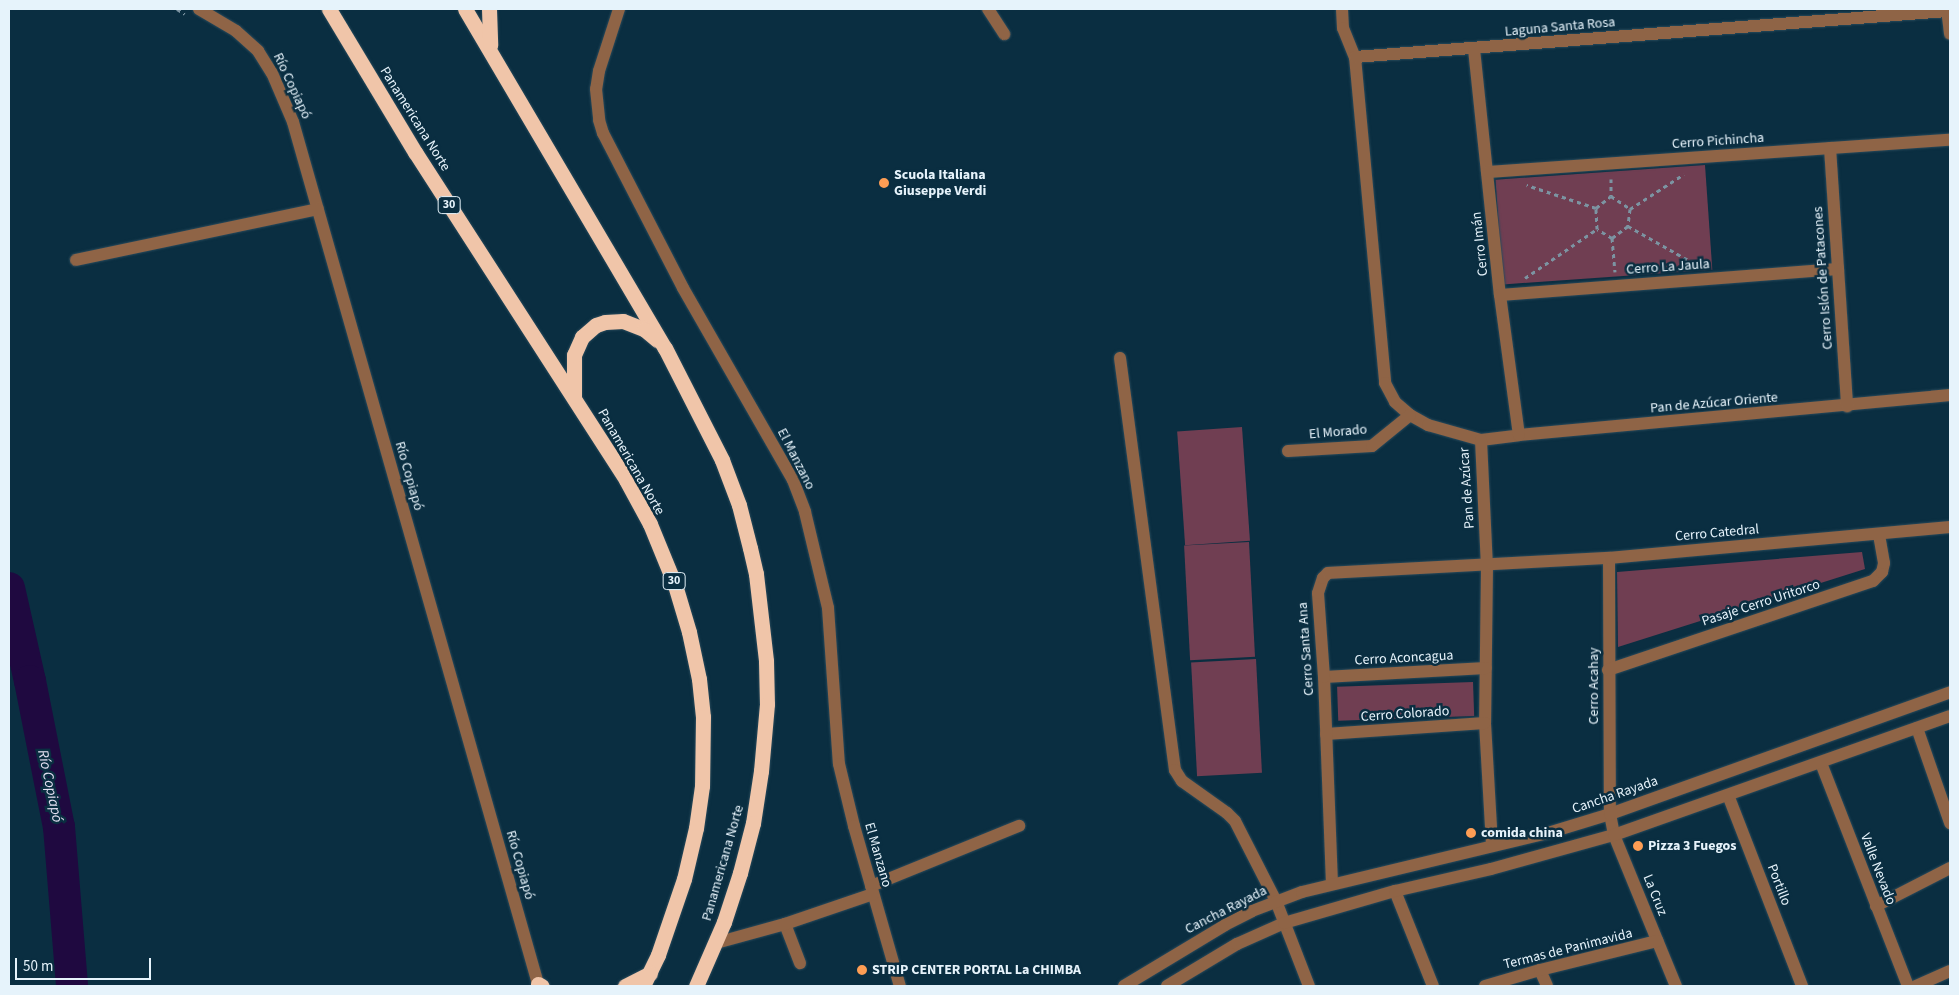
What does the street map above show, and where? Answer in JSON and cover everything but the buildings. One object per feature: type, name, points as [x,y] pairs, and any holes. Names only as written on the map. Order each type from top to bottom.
[{"type":"highway","name":"Panamericana Norte","points":[[329,9],[416,152],[626,480],[658,542],[680,601],[699,679],[704,752],[698,814],[682,888],[668,930],[646,980]]},
{"type":"highway","name":"Panamericana Norte","points":[[465,9],[665,348],[722,460],[739,505],[756,574],[766,654],[767,704],[758,798],[740,873],[716,943],[696,986]]},
{"type":"highway","points":[[489,9],[490,49]]},
{"type":"highway","points":[[574,398],[574,354],[582,337],[596,325],[614,320],[632,323],[644,329],[665,348]]},
{"type":"highway","points":[[625,986],[646,980]]},
{"type":"street","name":"El Manzano","points":[[619,9],[598,71],[596,88],[599,120],[603,133],[683,288],[793,480],[805,512],[828,608],[839,764],[845,795],[900,986]]},
{"type":"street","points":[[988,9],[1004,34]]},
{"type":"street","name":"Pan de Azúcar","points":[[1342,9],[1343,28],[1355,57],[1385,384],[1394,402],[1410,415],[1428,425],[1481,440],[1487,566],[1485,723],[1492,846]]},
{"type":"street","points":[[1947,10],[1950,34]]},
{"type":"street","name":"Laguna Santa Rosa","points":[[1355,57],[1947,10]]},
{"type":"street","name":"Río Copiapó","points":[[196,13],[236,31],[258,52],[272,73],[293,122],[539,986]]},
{"type":"street","name":"Cerro Imán","points":[[1474,49],[1500,295],[1519,435]]},
{"type":"street","name":"Cerro Pichincha","points":[[1487,172],[1950,140]]},
{"type":"street","name":"Cerro Islón de Patacones","points":[[1830,148],[1847,406]]},
{"type":"street","points":[[76,260],[318,208]]},
{"type":"street","name":"Cerro La Jaula","points":[[1500,295],[1838,269]]},
{"type":"street","points":[[1120,358],[1175,770],[1182,781],[1227,813],[1234,821],[1276,902],[1308,986]]},
{"type":"street","name":"Pan de Azúcar Oriente","points":[[1481,440],[1950,395]]},
{"type":"street","name":"El Morado","points":[[1288,451],[1372,446],[1410,415]]},
{"type":"street","name":"Cerro Catedral","points":[[1487,566],[1609,558],[1950,527]]},
{"type":"street","name":"Pasaje Cerro Uritorco","points":[[1608,670],[1873,581],[1882,572],[1884,563],[1879,534]]},
{"type":"street","name":"Cerro Acahay","points":[[1609,558],[1610,814]]},
{"type":"street","name":"Cerro Santa Ana","points":[[1332,884],[1324,677],[1318,593],[1323,578],[1328,574],[1487,566]]},
{"type":"street","name":"Cerro Aconcagua","points":[[1324,677],[1486,668]]},
{"type":"street","name":"Cancha Rayada","points":[[1124,986],[1198,940],[1276,902],[1332,884],[1548,833],[1610,814],[1950,692]]},
{"type":"street","points":[[1167,986],[1237,944],[1284,923],[1395,891],[1491,869],[1614,835],[1950,716]]},
{"type":"street","name":"Cerro Colorado","points":[[1326,734],[1485,723]]},
{"type":"street","points":[[1917,728],[1950,823]]},
{"type":"street","name":"Valle Nevado","points":[[1821,763],[1908,986]]},
{"type":"street","name":"Portillo","points":[[1728,795],[1802,986]]},
{"type":"street","name":"La Cruz","points":[[1610,814],[1614,835],[1676,986]]},
{"type":"street","points":[[716,943],[785,924],[872,890],[1019,826]]},
{"type":"street","points":[[1876,906],[1950,868]]},
{"type":"street","points":[[1395,891],[1433,986]]},
{"type":"street","points":[[785,924],[800,963]]},
{"type":"street","name":"Termas de Panimavida","points":[[1486,986],[1540,970],[1657,942]]},
{"type":"street","points":[[1540,970],[1547,986]]},
{"type":"street","points":[[1916,986],[1950,971]]},
{"type":"path","points":[[177,9],[196,13]]},
{"type":"path","points":[[1630,209],[1688,172]]},
{"type":"path","points":[[1523,184],[1596,208]]},
{"type":"path","points":[[1596,208],[1611,196],[1630,209]]},
{"type":"path","points":[[1596,208],[1597,229]]},
{"type":"path","points":[[1612,238],[1628,226],[1630,209]]},
{"type":"path","points":[[1628,226],[1721,278]]},
{"type":"path","points":[[1597,229],[1612,238]]},
{"type":"path","points":[[1524,278],[1597,229]]},
{"type":"path","points":[[1612,238],[1616,286]]},
{"type":"shaded area","points":[[1705,165],[1712,270],[1503,284],[1496,180]]},
{"type":"shaded area","points":[[1242,427],[1250,541],[1185,545],[1177,432]]},
{"type":"shaded area","points":[[1249,542],[1255,657],[1190,660],[1184,545]]},
{"type":"shaded area","points":[[1862,552],[1865,569],[1618,647],[1617,572]]},
{"type":"shaded area","points":[[1256,659],[1262,773],[1197,776],[1191,662]]},
{"type":"shaded area","points":[[1473,682],[1474,716],[1338,721],[1337,687]]},
{"type":"waterway","name":"Río Copiapó","points":[[9,588],[30,681],[59,827],[72,986]]},
{"type":"place","name":"Scuola Italiana Giuseppe Verdi","points":[[884,183]]},
{"type":"place","name":"comida china","points":[[1471,833]]},
{"type":"place","name":"Pizza 3 Fuegos","points":[[1638,846]]},
{"type":"place","name":"STRIP CENTER PORTAL La CHIMBA","points":[[862,970]]}]
